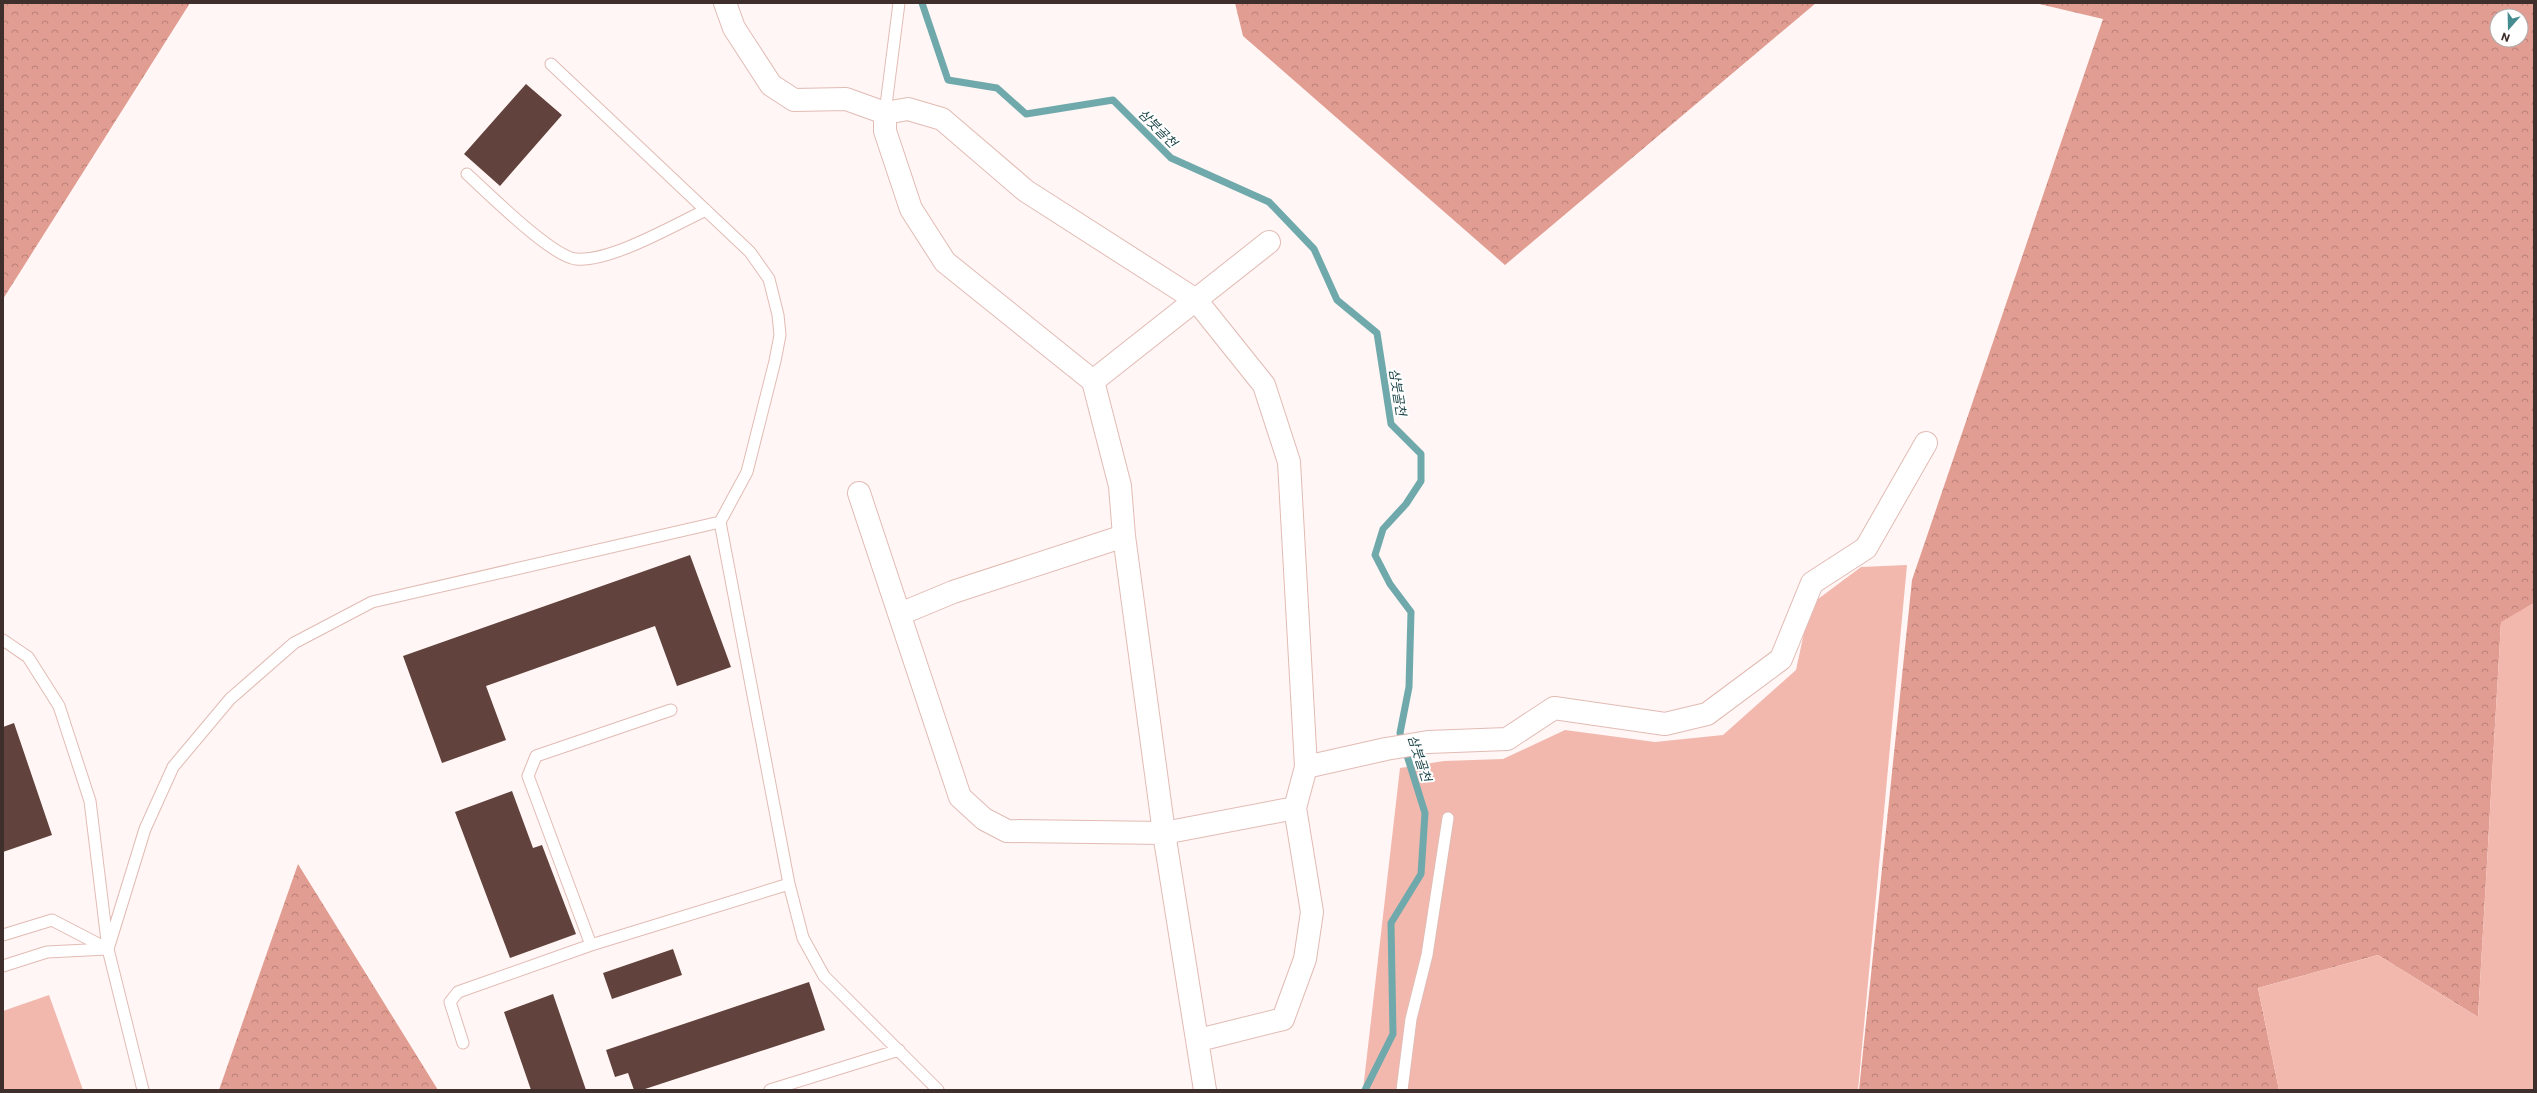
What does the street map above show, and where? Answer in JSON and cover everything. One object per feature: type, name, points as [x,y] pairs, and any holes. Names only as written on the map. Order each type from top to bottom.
[{"type":"street","points":[[725,3],[734,28],[771,85],[794,100],[846,99],[884,113],[908,109],[942,119],[1026,191],[1196,300],[1264,385],[1289,462],[1306,767],[1295,808],[1312,912],[1305,959],[1283,1019],[1199,1040]]},
{"type":"street","points":[[884,113],[885,131],[912,209],[945,262],[1093,381],[1120,486],[1124,536],[1164,833],[1199,1040],[1205,1090]]},
{"type":"street","points":[[1093,381],[1269,242]]},
{"type":"street","points":[[1306,767],[1386,749],[1428,742],[1507,739],[1554,708],[1666,724],[1707,714],[1781,659],[1812,583],[1866,548],[1926,443]]},
{"type":"street","points":[[859,494],[960,797],[984,819],[1006,831],[1164,833],[1295,808]]},
{"type":"street","points":[[900,614],[953,592],[1124,536]]},
{"type":"lane","points":[[884,113],[899,3]]},
{"type":"lane","points":[[551,64],[750,252],[769,279],[778,316],[780,335],[762,418],[746,472],[720,522],[789,884],[803,938],[824,976],[900,1050],[938,1090]]},
{"type":"lane","points":[[467,174],[556,251],[576,259],[613,254],[706,210]]},
{"type":"lane","points":[[108,949],[145,829],[173,767],[230,699],[294,643],[372,602],[720,522]]},
{"type":"lane","points":[[3,640],[28,657],[59,706],[90,801],[108,949],[143,1090]]},
{"type":"lane","points":[[591,945],[528,776],[536,756],[671,710]]},
{"type":"lane","points":[[1402,1090],[1411,1019],[1427,955],[1448,818]]},
{"type":"lane","points":[[463,1043],[450,1002],[458,992],[591,945],[789,884]]},
{"type":"lane","points":[[3,935],[52,920],[108,949]]},
{"type":"lane","points":[[3,966],[47,952],[108,949]]},
{"type":"lane","points":[[770,1090],[900,1050]]},
{"type":"green space","points":[[3,3],[190,3],[3,299]]},
{"type":"green space","points":[[1235,3],[1816,3],[1505,265],[1243,36]]},
{"type":"green space","points":[[2035,3],[2534,3],[2534,603],[2501,623],[2478,1017],[2378,955],[2258,988],[2279,1090],[1859,1090],[1912,580],[2103,19]]},
{"type":"green space","points":[[298,864],[438,1090],[219,1090]]},
{"type":"shaded area","points":[[1907,565],[1858,1090],[1363,1090],[1400,768],[1444,761],[1503,759],[1565,730],[1655,742],[1723,735],[1796,670],[1810,605],[1861,567]]},
{"type":"shaded area","points":[[2534,603],[2534,1090],[2279,1090],[2258,988],[2378,955],[2478,1017],[2501,622]]},
{"type":"shaded area","points":[[49,995],[83,1090],[3,1090],[3,1011]]},
{"type":"building","points":[[526,84],[562,115],[500,186],[464,154]]},
{"type":"building","points":[[690,555],[731,667],[677,686],[655,626],[486,686],[506,740],[442,763],[403,656]]},
{"type":"building","points":[[14,723],[52,835],[3,852],[3,727]]},
{"type":"building","points":[[512,791],[533,848],[542,845],[576,934],[510,958],[455,812]]},
{"type":"building","points":[[673,949],[682,975],[612,999],[603,973]]},
{"type":"building","points":[[809,982],[825,1030],[642,1090],[634,1090],[628,1073],[615,1077],[606,1050]]},
{"type":"building","points":[[553,994],[586,1090],[531,1090],[504,1012]]},
{"type":"waterway","name":"삼붓골천","points":[[922,3],[948,80],[997,88],[1026,114],[1113,100],[1171,158],[1269,202],[1314,249],[1337,300],[1377,333],[1391,424],[1421,454],[1421,481],[1406,504],[1383,529],[1375,555],[1390,584],[1411,612],[1409,687],[1400,733],[1425,813],[1421,874],[1391,923],[1393,1034],[1365,1090]]}]
